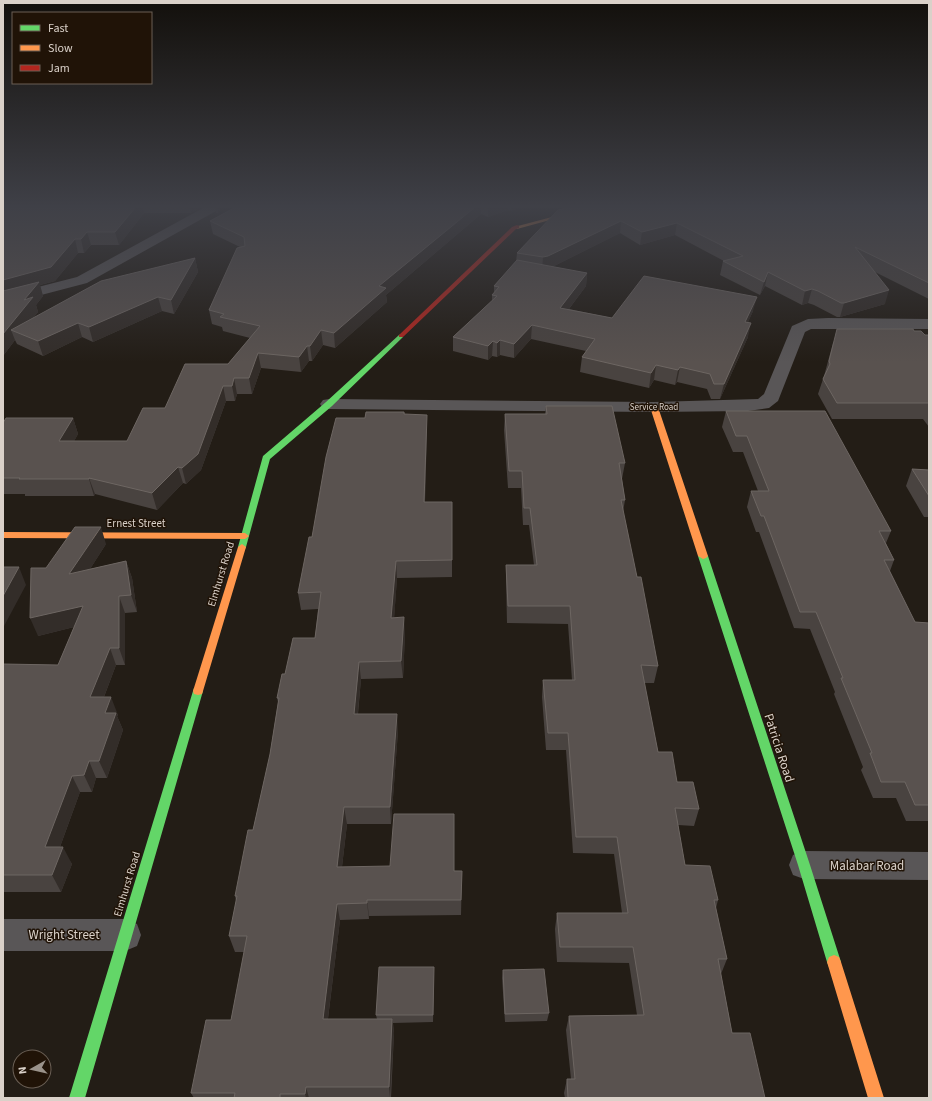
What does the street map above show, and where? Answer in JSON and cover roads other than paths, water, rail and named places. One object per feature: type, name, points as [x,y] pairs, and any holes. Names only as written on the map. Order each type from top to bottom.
[{"type":"street","points":[[3,301],[82,280],[119,259]]},
{"type":"street","name":"Elmhurst Road","points":[[77,1098],[245,536],[266,458],[328,404],[481,259]]},
{"type":"street","name":"Service Road","points":[[328,404],[654,408],[748,406],[763,404],[772,397],[798,329],[808,324],[929,324]]},
{"type":"street","name":"Patricia Road","points":[[654,408],[804,865],[876,1098]]},
{"type":"street","name":"Ernest Street","points":[[3,536],[245,536]]},
{"type":"street","name":"Malabar Road","points":[[804,865],[929,866]]},
{"type":"street","name":"Wright Street","points":[[3,935],[125,935]]}]
